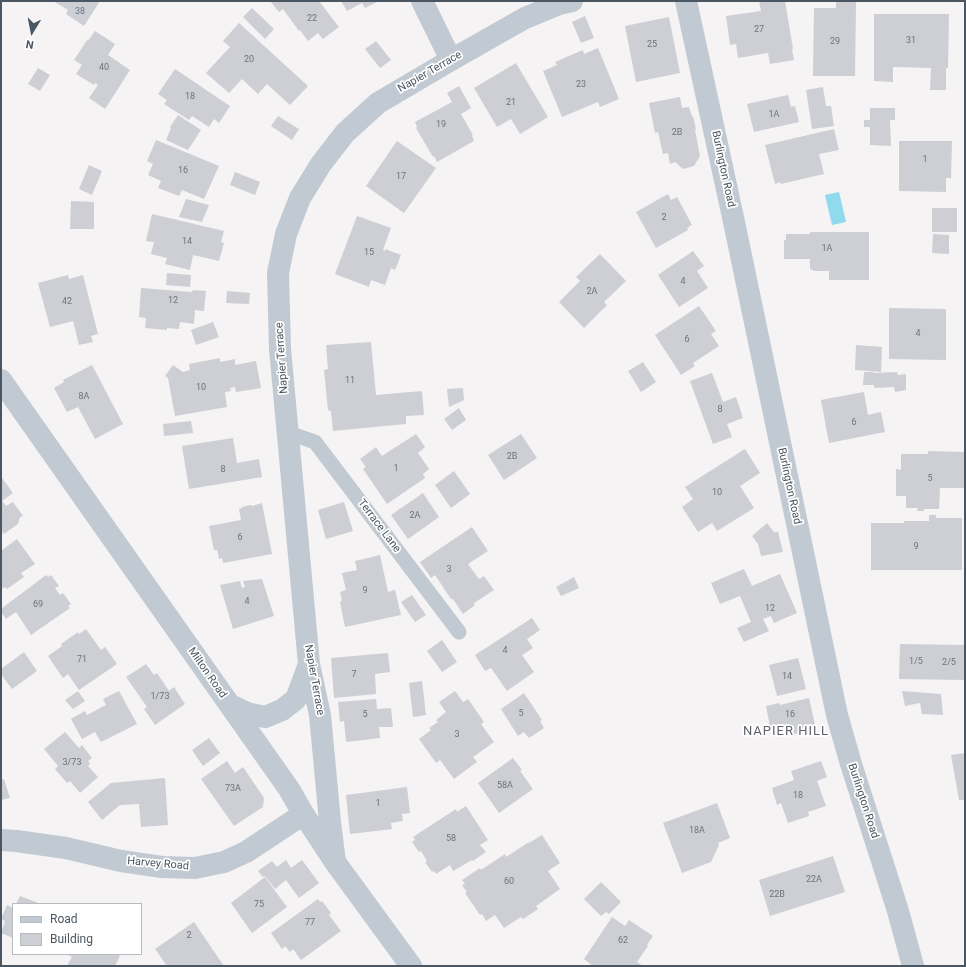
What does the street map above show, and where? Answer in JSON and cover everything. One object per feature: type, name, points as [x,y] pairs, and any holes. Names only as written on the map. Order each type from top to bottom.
[{"type":"street","points":[[422,1],[451,60]]},
{"type":"street","name":"Napier Terrace","points":[[335,862],[320,715],[309,664],[289,433],[280,349],[278,273],[286,234],[300,198],[321,164],[345,132],[378,103],[525,18],[559,4],[572,1]]},
{"type":"street","name":"Burlington Road","points":[[686,1],[734,222],[837,715],[898,911],[913,966]]},
{"type":"street","name":"Milton Road","points":[[1,380],[289,789],[304,816],[335,862],[411,966]]},
{"type":"street","points":[[230,705],[248,713],[265,717],[282,710],[296,699],[309,664]]},
{"type":"street","name":"Harvey Road","points":[[1,840],[66,848],[122,861],[162,867],[195,868],[224,862],[246,852],[292,821],[304,816]]},
{"type":"lane","name":"Terrace Lane","points":[[289,433],[315,442],[459,632]]},
{"type":"water","points":[[839,192],[846,222],[832,225],[825,195]]},
{"type":"building","points":[[53,1],[100,1],[84,26],[66,14],[68,10]]},
{"type":"building","points":[[270,1],[319,1],[339,27],[323,39],[318,33],[308,41],[283,9],[279,12]]},
{"type":"building","points":[[341,1],[379,1],[365,8],[362,3],[347,11]]},
{"type":"building","points":[[759,1],[785,1],[794,60],[770,64],[768,53],[738,58],[736,44],[730,45],[726,16],[761,11]]},
{"type":"building","points":[[836,2],[856,2],[855,76],[813,76],[814,8],[836,8]]},
{"type":"building","points":[[252,8],[274,29],[265,39],[243,17]]},
{"type":"building","points":[[874,14],[949,14],[946,90],[930,90],[931,68],[893,67],[893,82],[874,81]]},
{"type":"building","points":[[585,16],[594,38],[581,43],[572,22]]},
{"type":"building","points":[[669,17],[680,73],[636,82],[625,26]]},
{"type":"building","points":[[239,23],[308,86],[290,105],[267,84],[258,94],[242,79],[229,93],[206,73],[230,47],[223,41]]},
{"type":"building","points":[[95,31],[115,44],[108,55],[130,70],[105,109],[89,98],[98,85],[95,83],[94,85],[76,74],[82,65],[74,60],[87,40],[88,41]]},
{"type":"building","points":[[376,41],[391,60],[380,68],[365,49]]},
{"type":"building","points":[[598,48],[619,99],[600,107],[598,102],[562,117],[543,71],[557,65],[555,62],[583,50],[584,54]]},
{"type":"building","points":[[516,63],[548,117],[520,134],[511,119],[497,127],[474,88]]},
{"type":"building","points":[[38,68],[50,75],[40,91],[28,84]]},
{"type":"building","points":[[175,69],[230,106],[219,123],[214,119],[209,127],[192,116],[189,120],[164,104],[167,100],[158,94]]},
{"type":"building","points":[[459,86],[471,108],[461,114],[473,135],[474,141],[437,162],[416,128],[415,122],[452,102],[447,93]]},
{"type":"building","points":[[823,87],[826,106],[831,106],[834,126],[812,129],[806,90]]},
{"type":"building","points":[[788,95],[791,107],[795,106],[799,122],[754,132],[747,104]]},
{"type":"building","points":[[680,97],[682,108],[689,107],[692,117],[693,116],[700,156],[694,166],[683,169],[675,162],[670,164],[668,153],[663,154],[658,132],[655,133],[649,103]]},
{"type":"building","points":[[870,108],[895,108],[895,120],[890,120],[891,146],[870,145],[870,127],[864,127],[864,120],[870,120]]},
{"type":"building","points":[[178,115],[201,130],[188,150],[166,140],[171,128],[170,127]]},
{"type":"building","points":[[278,116],[299,129],[292,140],[271,126]]},
{"type":"building","points":[[834,129],[839,150],[819,154],[824,174],[775,184],[765,145]]},
{"type":"building","points":[[156,140],[219,166],[204,199],[182,190],[179,196],[158,188],[161,181],[148,175],[153,164],[147,161]]},
{"type":"building","points":[[397,141],[436,168],[404,213],[366,186]]},
{"type":"building","points":[[899,141],[952,141],[951,178],[946,178],[946,192],[899,191]]},
{"type":"building","points":[[89,165],[102,171],[92,195],[79,189]]},
{"type":"building","points":[[235,172],[260,182],[255,195],[230,185]]},
{"type":"building","points":[[668,194],[671,200],[677,197],[692,225],[687,228],[688,230],[656,248],[636,212]]},
{"type":"building","points":[[186,199],[209,205],[202,222],[179,217]]},
{"type":"building","points":[[71,201],[94,202],[94,229],[70,229]]},
{"type":"building","points":[[932,208],[957,208],[957,232],[932,232]]},
{"type":"building","points":[[152,214],[224,231],[221,242],[224,243],[219,261],[193,255],[190,270],[165,264],[167,258],[151,254],[154,242],[146,241]]},
{"type":"building","points":[[357,216],[391,228],[383,250],[385,251],[385,249],[401,255],[395,270],[391,268],[385,285],[371,280],[369,287],[335,274]]},
{"type":"building","points":[[810,232],[869,232],[869,280],[829,280],[829,271],[813,271],[810,269],[810,259],[784,259],[784,240],[786,240],[786,234],[810,234]]},
{"type":"building","points":[[933,234],[949,235],[949,254],[932,253]]},
{"type":"building","points":[[693,251],[704,266],[697,271],[708,288],[679,307],[658,275]]},
{"type":"building","points":[[600,254],[626,281],[604,302],[607,305],[584,328],[559,302],[580,281],[576,277]]},
{"type":"building","points":[[167,273],[191,275],[190,287],[166,285]]},
{"type":"building","points":[[68,275],[69,279],[83,275],[98,334],[91,336],[93,342],[79,345],[73,321],[50,327],[38,283]]},
{"type":"building","points":[[141,288],[192,292],[193,290],[206,291],[204,311],[195,310],[194,324],[180,322],[179,329],[167,328],[167,330],[145,328],[146,318],[139,317]]},
{"type":"building","points":[[227,291],[250,293],[249,304],[226,303]]},
{"type":"building","points":[[699,306],[716,331],[711,334],[719,346],[693,363],[695,366],[681,375],[655,335]]},
{"type":"building","points":[[889,308],[946,309],[946,360],[889,359]]},
{"type":"building","points":[[213,322],[219,337],[196,345],[191,330]]},
{"type":"building","points":[[371,342],[376,395],[422,391],[424,415],[406,416],[406,424],[333,431],[331,411],[328,410],[324,370],[328,369],[326,345]]},
{"type":"building","points":[[856,345],[882,347],[881,372],[855,370]]},
{"type":"building","points":[[220,358],[220,362],[235,359],[235,365],[256,361],[261,388],[236,392],[235,387],[230,388],[231,391],[225,392],[227,407],[175,416],[168,378],[165,376],[173,365],[183,372],[190,370],[189,364]]},
{"type":"building","points":[[643,362],[656,382],[641,392],[628,371]]},
{"type":"building","points":[[92,365],[123,424],[95,439],[78,407],[67,412],[54,388],[64,382],[63,380]]},
{"type":"building","points":[[864,372],[897,372],[898,375],[906,374],[906,390],[895,392],[894,387],[874,388],[874,385],[863,385]]},
{"type":"building","points":[[712,373],[723,402],[736,397],[743,418],[727,424],[732,437],[713,444],[690,381]]},
{"type":"building","points":[[463,388],[464,400],[449,407],[447,389]]},
{"type":"building","points":[[864,392],[868,415],[881,412],[885,432],[829,443],[821,400]]},
{"type":"building","points":[[459,408],[466,420],[452,430],[444,419]]},
{"type":"building","points":[[191,421],[193,433],[164,436],[163,424]]},
{"type":"building","points":[[416,434],[425,447],[418,453],[429,469],[423,474],[425,478],[387,504],[363,469],[366,467],[360,459],[376,447],[382,456]]},
{"type":"building","points":[[521,434],[537,458],[504,480],[488,455]]},
{"type":"building","points":[[233,438],[237,463],[259,459],[262,477],[189,489],[182,446]]},
{"type":"building","points":[[745,449],[760,473],[740,486],[754,508],[717,531],[712,523],[698,532],[682,507],[693,499],[685,487]]},
{"type":"building","points":[[928,451],[964,452],[964,488],[940,488],[939,509],[924,509],[924,511],[917,511],[918,508],[906,508],[906,496],[896,496],[896,469],[901,470],[901,454],[928,454]]},
{"type":"building","points":[[454,471],[470,494],[451,508],[435,485]]},
{"type":"building","points":[[2,478],[13,493],[2,501],[6,506],[13,502],[23,516],[20,517],[18,524],[4,534],[1,530]]},
{"type":"building","points":[[423,493],[439,517],[408,539],[391,515]]},
{"type":"building","points":[[344,502],[353,531],[326,539],[318,510]]},
{"type":"building","points":[[262,503],[272,554],[223,563],[222,558],[219,559],[217,550],[214,550],[209,526],[241,520],[239,509]]},
{"type":"building","points":[[929,515],[936,515],[936,518],[962,518],[962,570],[871,570],[871,523],[929,521]]},
{"type":"building","points":[[767,523],[774,532],[778,532],[783,552],[761,556],[758,544],[752,536]]},
{"type":"building","points":[[472,527],[488,551],[468,564],[479,579],[484,576],[494,590],[474,603],[475,605],[463,614],[435,575],[431,578],[420,562]]},
{"type":"building","points":[[17,539],[35,564],[21,573],[24,577],[7,589],[5,587],[1,589],[1,551]]},
{"type":"building","points":[[380,555],[388,592],[395,590],[401,615],[345,627],[340,602],[342,601],[340,592],[346,590],[342,573],[357,570],[355,561]]},
{"type":"building","points":[[744,569],[752,586],[780,574],[797,613],[774,623],[771,616],[763,619],[769,631],[744,642],[737,628],[751,622],[740,596],[720,604],[711,583]]},
{"type":"building","points":[[46,575],[48,577],[51,575],[59,586],[55,588],[60,595],[63,593],[71,604],[68,606],[70,608],[31,635],[16,612],[6,619],[1,612],[1,609]]},
{"type":"building","points":[[574,577],[579,588],[561,596],[556,587]]},
{"type":"building","points":[[262,579],[274,616],[233,629],[220,585],[240,581],[242,588],[245,587],[243,581]]},
{"type":"building","points":[[412,595],[426,615],[415,622],[401,602]]},
{"type":"building","points":[[532,618],[540,630],[527,639],[533,648],[522,655],[534,672],[507,691],[491,668],[485,671],[475,655]]},
{"type":"building","points":[[86,629],[101,650],[105,647],[117,664],[79,690],[68,674],[63,678],[48,656],[62,646],[61,644],[78,632],[79,634]]},
{"type":"building","points":[[442,640],[457,662],[442,672],[427,651]]},
{"type":"building","points":[[900,644],[965,645],[965,680],[899,679]]},
{"type":"building","points":[[24,652],[37,671],[12,689],[1,674],[1,669]]},
{"type":"building","points":[[388,653],[390,672],[375,674],[376,694],[334,698],[331,658]]},
{"type":"building","points":[[798,658],[806,689],[777,696],[769,665]]},
{"type":"building","points":[[146,664],[154,675],[157,673],[169,691],[174,687],[185,704],[155,725],[144,709],[147,707],[126,677]]},
{"type":"building","points":[[422,681],[426,715],[413,717],[409,683]]},
{"type":"building","points":[[78,691],[85,701],[73,709],[65,700]]},
{"type":"building","points":[[119,691],[137,724],[101,742],[95,732],[82,739],[71,719],[85,711],[87,715],[106,705],[103,699]]},
{"type":"building","points":[[455,691],[463,702],[468,699],[484,722],[481,724],[494,742],[473,757],[477,762],[454,779],[440,760],[436,763],[419,739],[431,730],[429,728],[438,722],[436,720],[446,712],[439,702]]},
{"type":"building","points":[[902,691],[941,694],[943,715],[922,714],[920,703],[905,706]]},
{"type":"building","points":[[524,693],[542,720],[540,721],[544,728],[529,738],[524,732],[518,736],[501,709]]},
{"type":"building","points":[[809,698],[816,729],[786,736],[784,724],[770,727],[766,706],[779,703],[780,705]]},
{"type":"building","points":[[376,699],[377,709],[391,708],[393,727],[379,727],[380,738],[346,742],[344,721],[340,722],[338,702]]},
{"type":"building","points":[[65,732],[79,748],[82,745],[92,758],[88,761],[90,764],[88,766],[98,777],[80,793],[70,781],[67,783],[55,769],[58,766],[44,749]]},
{"type":"building","points":[[209,738],[220,753],[203,766],[192,750]]},
{"type":"building","points":[[965,753],[965,800],[959,800],[951,755]]},
{"type":"building","points":[[513,758],[533,789],[499,813],[478,783]]},
{"type":"building","points":[[227,761],[235,773],[243,767],[264,798],[263,807],[234,826],[201,779]]},
{"type":"building","points":[[821,761],[827,777],[817,781],[826,806],[808,812],[809,816],[788,823],[781,803],[777,805],[772,788],[794,780],[791,771]]},
{"type":"building","points":[[165,778],[168,825],[141,827],[139,804],[120,805],[102,820],[88,802],[111,783]]},
{"type":"building","points":[[4,779],[10,798],[1,800],[1,780]]},
{"type":"building","points":[[407,787],[410,813],[402,814],[403,821],[391,823],[392,829],[350,834],[346,795]]},
{"type":"building","points":[[717,803],[730,838],[718,843],[719,845],[711,862],[682,873],[663,823]]},
{"type":"building","points":[[466,806],[488,840],[480,845],[486,852],[473,861],[472,860],[453,871],[450,865],[436,874],[434,871],[432,872],[425,862],[427,861],[421,851],[419,852],[412,842],[415,840],[413,837],[456,809],[457,812]]},
{"type":"building","points":[[542,835],[560,863],[548,871],[560,889],[536,906],[538,909],[523,919],[521,917],[504,928],[495,915],[486,921],[465,893],[467,892],[462,885],[465,884],[462,880],[480,868],[481,870],[505,854],[506,857]]},
{"type":"building","points":[[833,856],[845,892],[770,916],[759,880]]},
{"type":"building","points":[[286,860],[291,868],[302,860],[319,883],[299,898],[286,880],[275,889],[265,876],[263,877],[258,871],[272,861],[277,867]]},
{"type":"building","points":[[265,877],[287,907],[252,933],[231,903]]},
{"type":"building","points":[[601,882],[621,902],[609,914],[606,912],[601,916],[584,899]]},
{"type":"building","points":[[20,896],[38,903],[16,903]]},
{"type":"building","points":[[318,899],[320,902],[322,901],[331,913],[329,915],[341,931],[301,960],[293,949],[290,952],[285,946],[282,949],[271,933]]},
{"type":"building","points":[[7,905],[12,908],[12,938],[1,933],[5,921],[1,919]]},
{"type":"building","points":[[612,917],[625,926],[629,920],[653,936],[637,962],[643,966],[593,966],[584,959]]},
{"type":"building","points":[[194,922],[224,966],[167,966],[155,949]]},
{"type":"building","points":[[68,955],[120,956],[115,966],[67,966],[72,957]]},
{"type":"district","name":"NAPIER HILL","points":[[786,732]]}]
